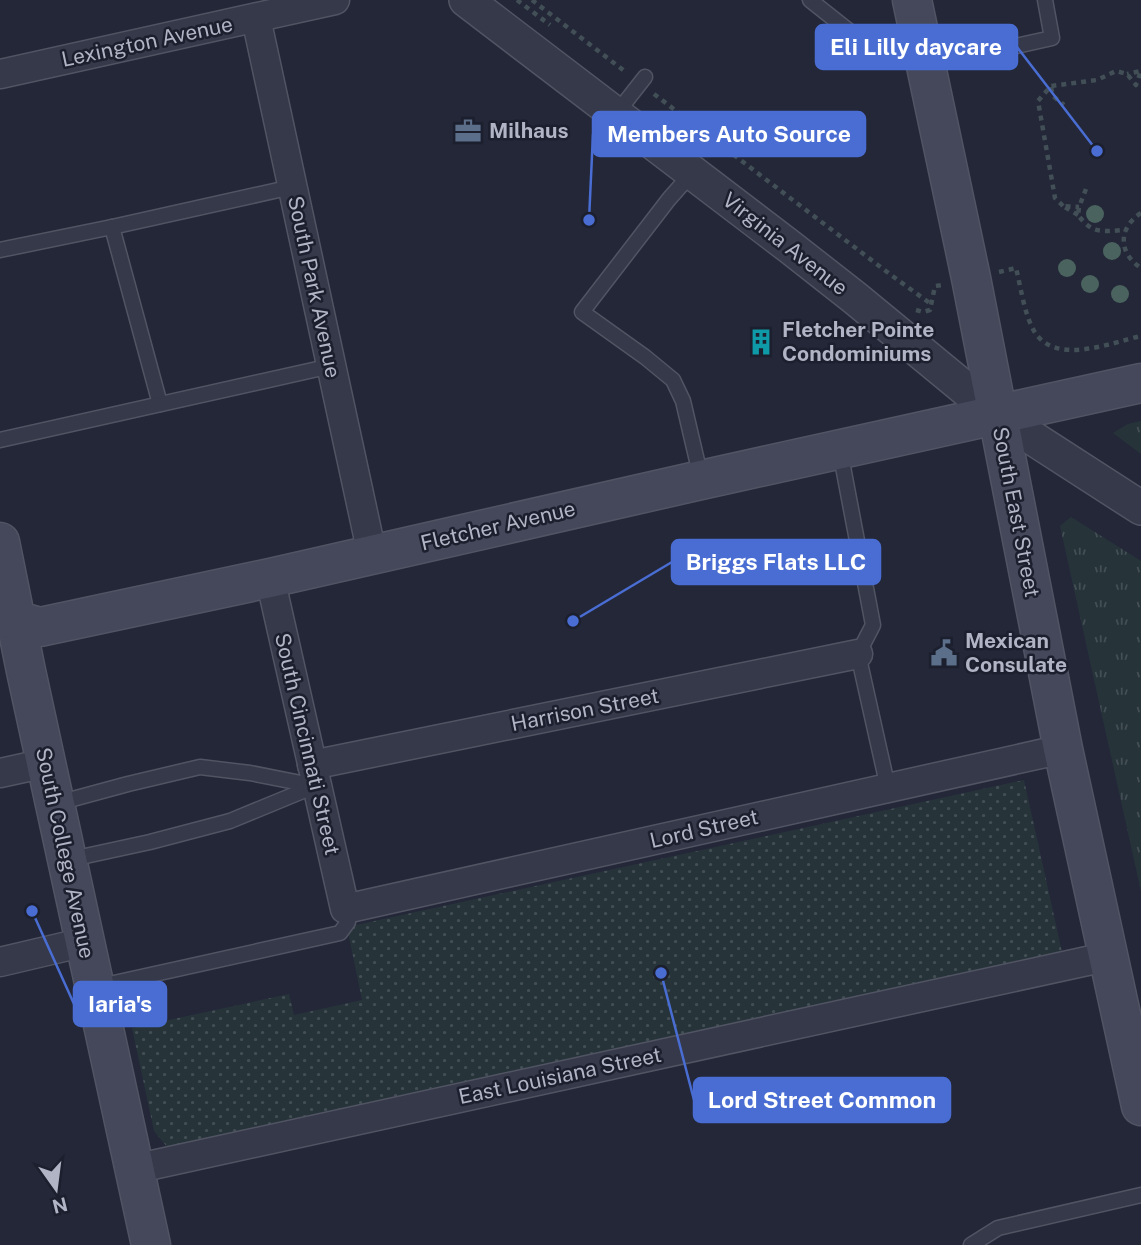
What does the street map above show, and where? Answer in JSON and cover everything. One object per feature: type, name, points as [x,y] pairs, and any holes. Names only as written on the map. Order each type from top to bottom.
[{"type":"main road","name":"South East Street","points":[[912,0],[971,278],[1063,749],[1141,1106]]},
{"type":"main road","name":"Fletcher Avenue","points":[[8,618],[40,627],[1141,383]]},
{"type":"main road","name":"South College Avenue","points":[[0,542],[8,618],[26,671],[150,1245]]},
{"type":"street","name":"Lexington Avenue","points":[[0,74],[335,0]]},
{"type":"street","name":"Virginia Avenue","points":[[466,0],[855,298],[997,415],[1141,508]]},
{"type":"street","name":"South Park Avenue","points":[[256,19],[372,554]]},
{"type":"street","name":"South Cincinnati Street","points":[[270,578],[345,909]]},
{"type":"street","name":"Harrison Street","points":[[314,775],[858,654]]},
{"type":"street","name":"Lord Street","points":[[345,909],[1063,749]]},
{"type":"street","points":[[0,774],[46,763]]},
{"type":"street","points":[[0,962],[85,942]]},
{"type":"street","name":"East Louisiana Street","points":[[134,1170],[1110,956]]},
{"type":"lane","points":[[810,0],[868,46],[885,56],[926,66],[1052,38],[1045,0]]},
{"type":"lane","points":[[616,114],[642,80]]},
{"type":"lane","points":[[692,173],[582,312],[645,356],[673,380],[683,401],[701,480]]},
{"type":"lane","points":[[0,250],[292,187]]},
{"type":"lane","points":[[112,227],[160,404]]},
{"type":"lane","points":[[0,440],[331,366]]},
{"type":"lane","points":[[839,450],[873,625],[858,654],[888,788]]},
{"type":"lane","points":[[54,804],[200,767],[250,773],[314,775]]},
{"type":"lane","points":[[67,860],[230,821],[314,775]]},
{"type":"lane","points":[[95,988],[340,933],[348,922],[345,909]]},
{"type":"lane","points":[[971,1245],[998,1228],[1141,1195]]},
{"type":"path","points":[[532,0],[642,80],[891,275],[932,304]]},
{"type":"path","points":[[1126,230],[1102,232],[1093,229],[1055,198],[1038,101],[1051,86],[1097,80],[1116,71],[1127,74],[1141,71]]},
{"type":"path","points":[[1127,74],[1136,85],[1141,71]]},
{"type":"path","points":[[1051,86],[1054,96],[1064,105]]},
{"type":"path","points":[[1078,215],[1086,189]]},
{"type":"path","points":[[1063,206],[1079,206]]},
{"type":"path","points":[[1141,213],[1133,218],[1126,230],[1124,244],[1126,254],[1141,268]]},
{"type":"path","points":[[971,278],[1016,268],[1027,313],[1035,332],[1054,348],[1075,351],[1141,336]]},
{"type":"green space","points":[[1141,421],[1141,454],[1113,433],[1128,424]]},
{"type":"green space","points":[[1071,517],[1141,561],[1141,891],[1060,526]]},
{"type":"green space","points":[[1024,780],[1062,952],[167,1147],[154,1131],[132,1028],[289,994],[294,1015],[362,1000],[347,927]]},
{"type":"place","name":"Milhaus","points":[[468,131]]},
{"type":"place","name":"Eli Lilly daycare","points":[[1097,151]]},
{"type":"place","name":"Members Auto Source","points":[[589,220]]},
{"type":"place","name":"Fletcher Pointe Condominiums","points":[[761,342]]},
{"type":"place","name":"Briggs Flats LLC","points":[[573,621]]},
{"type":"place","name":"Mexican Consulate","points":[[944,653]]},
{"type":"place","name":"Iaria's","points":[[32,911]]},
{"type":"place","name":"Lord Street Common","points":[[661,973]]}]
